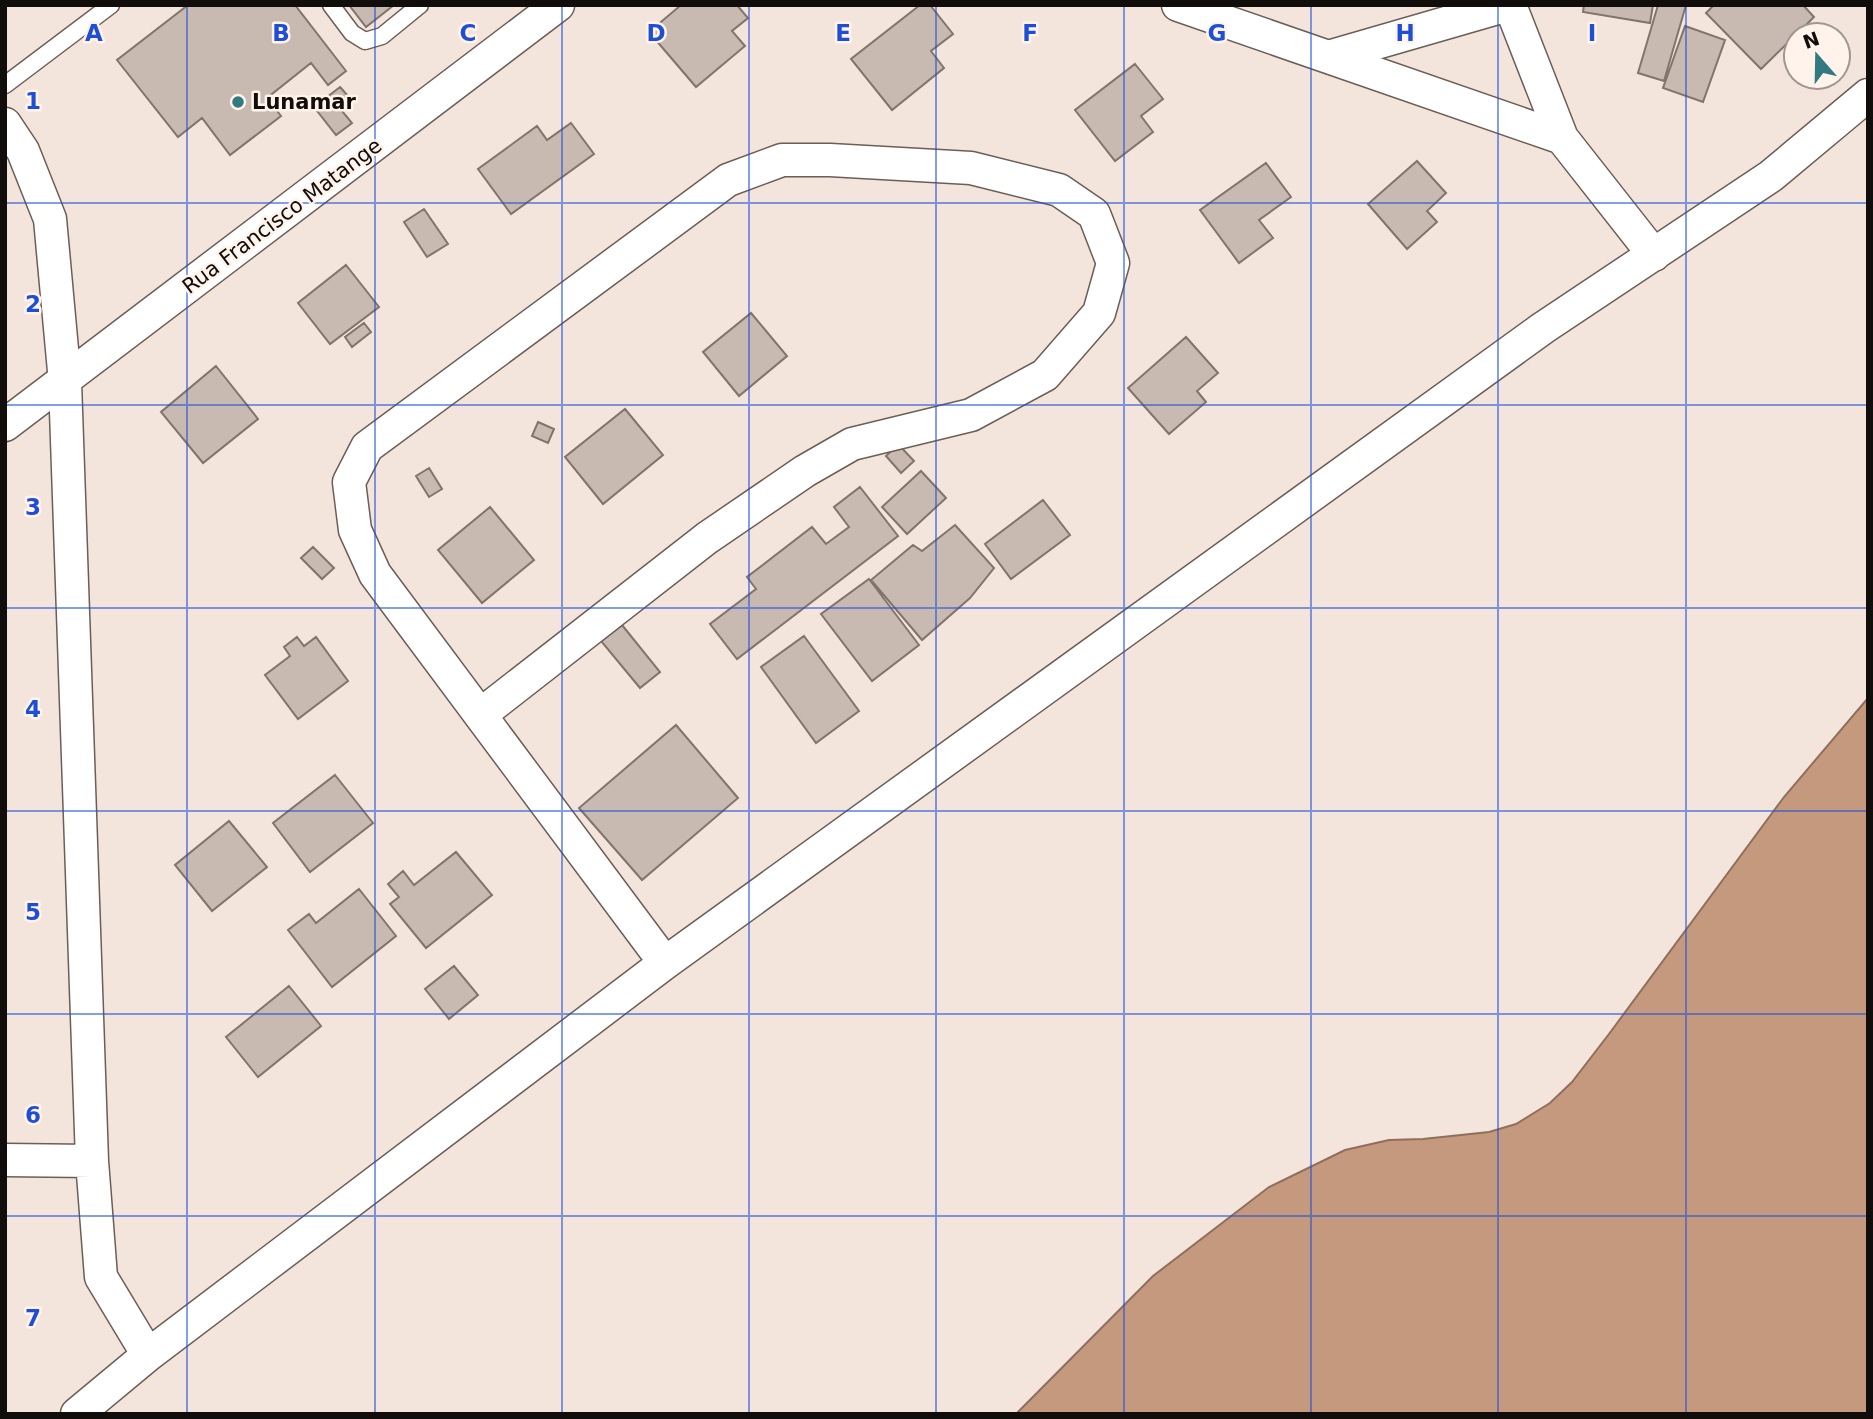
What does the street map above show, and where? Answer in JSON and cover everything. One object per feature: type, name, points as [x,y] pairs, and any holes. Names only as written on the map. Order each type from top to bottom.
[{"type":"street","name":"Rua Francisco Matange","points":[[5,425],[558,5]]},
{"type":"street","points":[[1178,5],[1562,138]]},
{"type":"street","points":[[1328,57],[1509,5],[1562,138],[1654,255]]},
{"type":"street","points":[[77,1414],[148,1355],[665,963],[1544,328],[1772,176],[1868,95]]},
{"type":"street","points":[[5,124],[23,151],[51,219],[65,382],[92,1161],[101,1277],[148,1355]]},
{"type":"street","points":[[480,715],[707,538],[805,471],[852,444],[971,415],[1045,375],[1099,313],[1113,263],[1094,214],[1059,190],[971,168],[782,160],[728,180],[366,447],[349,482],[355,530],[375,574],[480,715],[665,963]]},
{"type":"street","points":[[5,1160],[92,1161]]},
{"type":"lane","points":[[5,85],[111,5]]},
{"type":"lane","points":[[331,5],[352,33],[365,41],[382,36],[421,5]]},
{"type":"shaded area","points":[[1868,698],[1868,1414],[1016,1414],[1153,1276],[1269,1187],[1345,1150],[1389,1140],[1489,1132],[1516,1124],[1550,1103],[1572,1082],[1609,1034],[1784,797]]},
{"type":"building","points":[[188,5],[295,5],[346,71],[328,85],[311,63],[267,98],[281,116],[230,155],[202,118],[178,137],[117,60]]},
{"type":"building","points":[[349,5],[394,5],[366,27]]},
{"type":"building","points":[[681,5],[737,5],[748,18],[732,31],[745,46],[696,87],[649,32]]},
{"type":"building","points":[[920,5],[930,5],[953,34],[931,51],[944,68],[892,110],[851,59]]},
{"type":"building","points":[[1584,5],[1653,5],[1650,23],[1583,12]]},
{"type":"building","points":[[1658,5],[1686,5],[1664,81],[1638,73]]},
{"type":"building","points":[[1714,5],[1803,5],[1814,17],[1810,21],[1782,21],[1782,48],[1761,69],[1706,13]]},
{"type":"building","points":[[1685,26],[1725,40],[1703,102],[1663,88]]},
{"type":"building","points":[[1135,64],[1163,99],[1141,116],[1153,132],[1115,161],[1075,110]]},
{"type":"building","points":[[340,87],[348,96],[337,105],[352,123],[336,135],[314,107]]},
{"type":"building","points":[[571,123],[594,154],[511,214],[478,169],[537,126],[547,140]]},
{"type":"building","points":[[1417,161],[1446,193],[1427,211],[1437,222],[1407,249],[1368,204]]},
{"type":"building","points":[[1266,163],[1291,197],[1259,220],[1273,238],[1239,263],[1200,210]]},
{"type":"building","points":[[424,209],[448,244],[427,257],[404,222]]},
{"type":"building","points":[[346,265],[379,307],[330,344],[298,303]]},
{"type":"building","points":[[751,313],[787,356],[739,396],[703,352]]},
{"type":"building","points":[[364,323],[371,332],[352,347],[345,337]]},
{"type":"building","points":[[1186,337],[1218,373],[1197,391],[1206,402],[1169,434],[1128,388]]},
{"type":"building","points":[[216,366],[258,419],[203,463],[161,412]]},
{"type":"building","points":[[625,409],[663,455],[603,504],[565,457]]},
{"type":"building","points":[[538,422],[554,429],[548,443],[532,436]]},
{"type":"building","points":[[898,444],[914,461],[901,473],[886,456]]},
{"type":"building","points":[[429,468],[442,489],[429,497],[416,476]]},
{"type":"building","points":[[921,471],[946,498],[907,534],[882,507]]},
{"type":"building","points":[[860,487],[898,536],[737,659],[710,624],[756,589],[747,577],[812,527],[826,544],[849,527],[834,507]]},
{"type":"building","points":[[1043,500],[1070,535],[1011,579],[985,544]]},
{"type":"building","points":[[490,507],[534,560],[482,603],[438,550]]},
{"type":"building","points":[[955,525],[994,568],[970,598],[922,640],[871,580],[913,545],[922,551]]},
{"type":"building","points":[[313,547],[334,568],[322,579],[301,558]]},
{"type":"building","points":[[869,579],[919,645],[872,681],[821,614]]},
{"type":"building","points":[[622,625],[660,672],[640,688],[601,641]]},
{"type":"building","points":[[804,636],[859,711],[816,743],[761,667]]},
{"type":"building","points":[[297,637],[304,646],[316,637],[348,681],[298,719],[265,675],[290,656],[284,647]]},
{"type":"building","points":[[676,725],[738,798],[642,880],[579,808]]},
{"type":"building","points":[[335,775],[373,823],[310,872],[273,823]]},
{"type":"building","points":[[229,821],[267,867],[212,911],[175,865]]},
{"type":"building","points":[[456,852],[492,895],[426,948],[390,904],[399,897],[388,884],[403,871],[414,885]]},
{"type":"building","points":[[359,889],[396,936],[332,987],[288,930],[309,914],[316,923]]},
{"type":"building","points":[[454,966],[478,995],[449,1019],[425,989]]},
{"type":"building","points":[[289,986],[321,1026],[258,1077],[226,1037]]},
{"type":"place","name":"Lunamar","points":[[238,102]]}]
